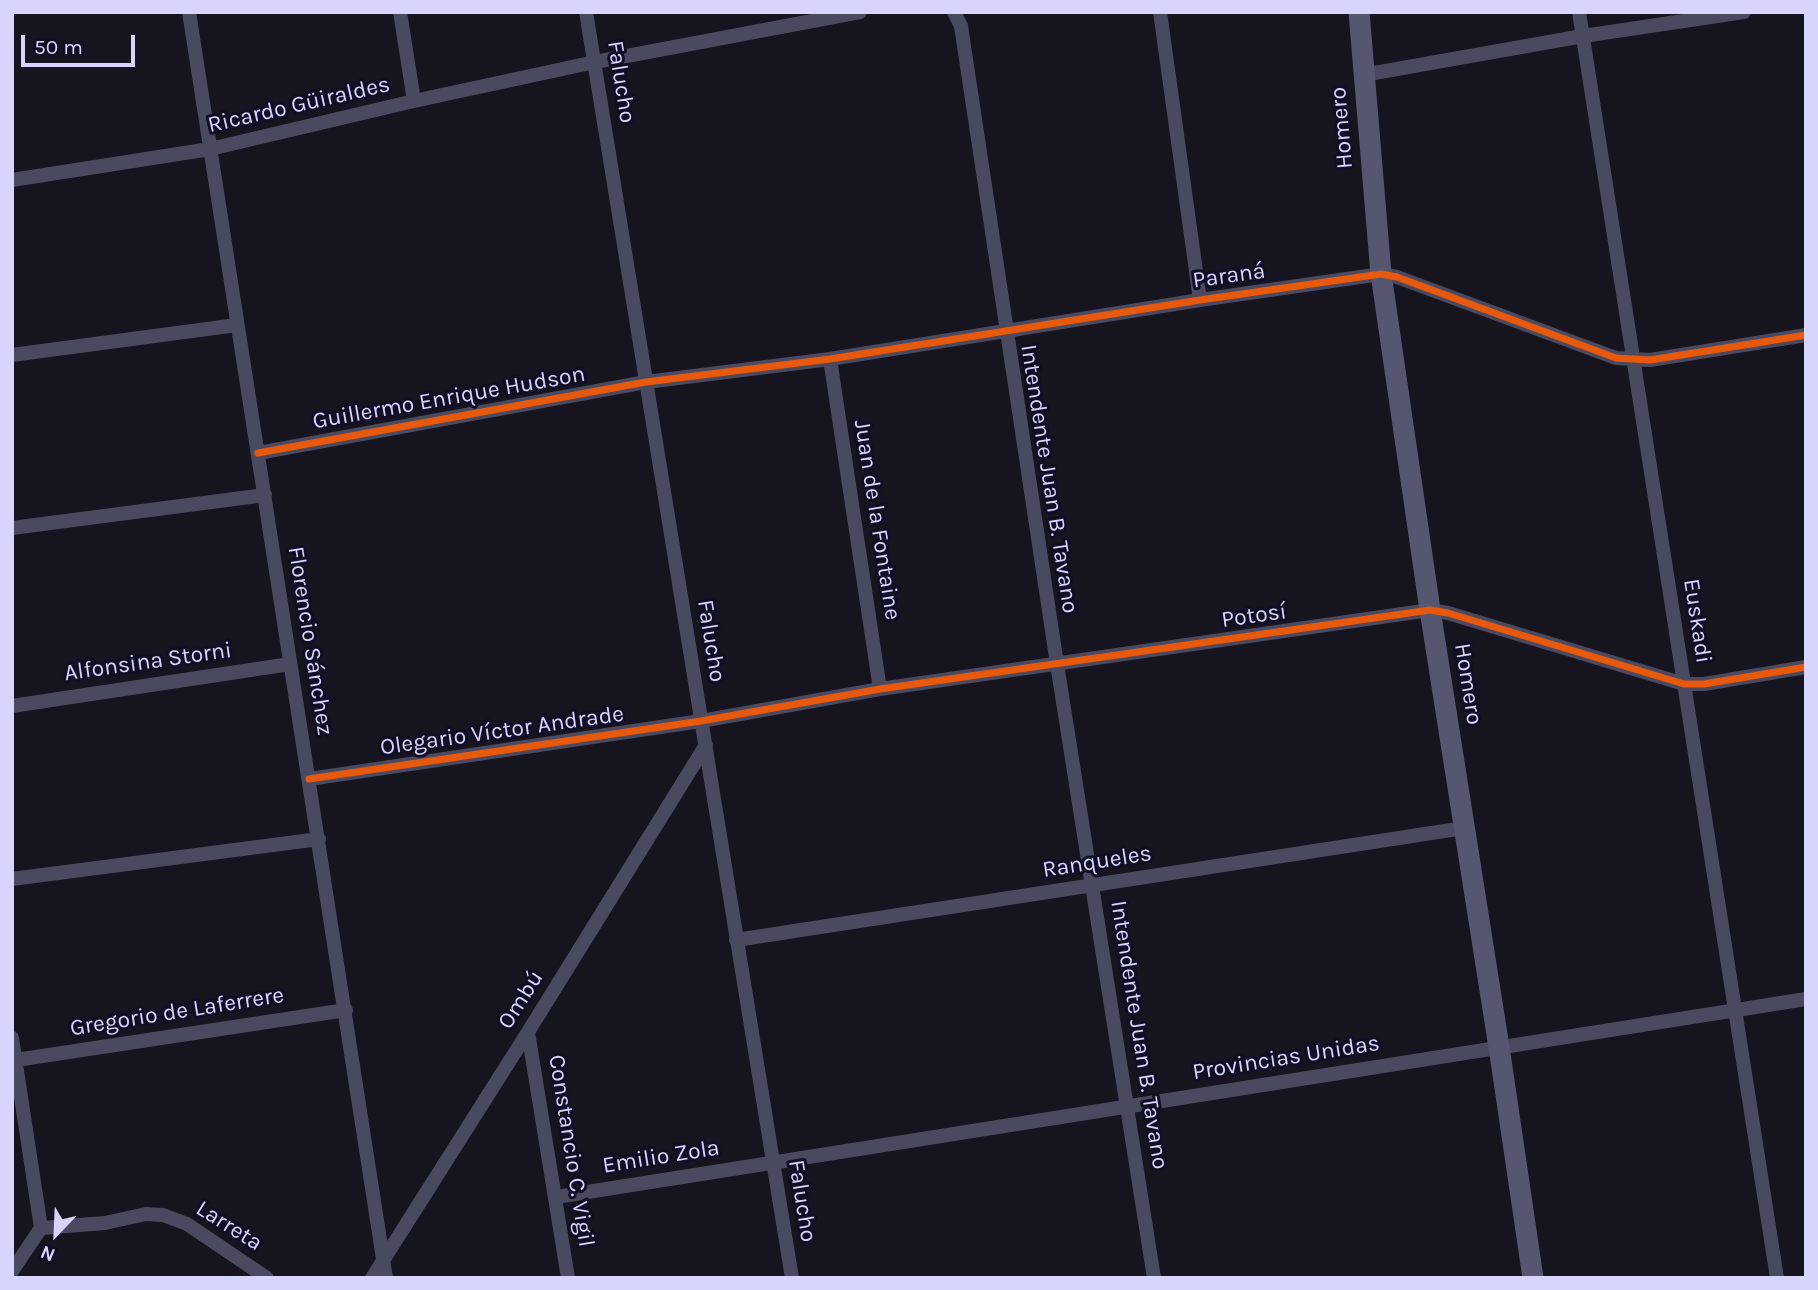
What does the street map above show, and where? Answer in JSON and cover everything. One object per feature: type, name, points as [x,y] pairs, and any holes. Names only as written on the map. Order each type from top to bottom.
[{"type":"main road","name":"Homero","points":[[1359,12],[1381,274],[1533,1278]]},
{"type":"street","name":"Florencio Sánchez","points":[[189,12],[386,1278]]},
{"type":"street","points":[[400,12],[414,101]]},
{"type":"street","name":"Falucho","points":[[586,12],[792,1278]]},
{"type":"street","name":"Ricardo Güiraldes","points":[[12,180],[210,149],[595,62],[860,12]]},
{"type":"street","name":"Intendente Juan B. Tavano","points":[[954,12],[961,26],[1057,664],[1154,1278]]},
{"type":"street","points":[[1160,12],[1199,300]]},
{"type":"street","name":"Euskadi","points":[[1579,12],[1777,1278]]},
{"type":"street","points":[[1363,75],[1583,36],[1744,12]]},
{"type":"street","name":"Paraná","points":[[646,382],[830,359],[1381,274],[1397,277],[1616,358],[1650,360],[1806,335]]},
{"type":"street","points":[[12,355],[237,325]]},
{"type":"street","name":"Juan de la Fontaine","points":[[830,359],[880,689]]},
{"type":"street","name":"Guillermo Enrique Hudson","points":[[258,453],[646,382]]},
{"type":"street","points":[[12,528],[265,495]]},
{"type":"street","name":"Potosí","points":[[701,721],[880,689],[1430,610],[1448,613],[1684,684],[1704,684],[1806,667]]},
{"type":"street","name":"Alfonsina Storni","points":[[12,705],[290,664]]},
{"type":"street","name":"Olegario Víctor Andrade","points":[[309,779],[701,721]]},
{"type":"street","name":"Ombú","points":[[372,1278],[706,745]]},
{"type":"street","name":"Ranqueles","points":[[736,940],[1464,828]]},
{"type":"street","points":[[12,879],[319,839]]},
{"type":"street","name":"Provincias Unidas","points":[[773,1161],[1806,999]]},
{"type":"street","name":"Gregorio de Laferrere","points":[[16,1060],[346,1010]]},
{"type":"street","name":"Constancio C. Vigil","points":[[528,1032],[568,1278]]},
{"type":"street","points":[[12,1038],[41,1228],[12,1271]]},
{"type":"street","name":"Emilio Zola","points":[[556,1197],[773,1161]]},
{"type":"street","name":"Larreta","points":[[41,1228],[97,1224],[145,1214],[163,1215],[187,1224],[267,1278]]},
{"type":"cycle path","points":[[258,453],[646,382],[830,359],[1381,274],[1397,277],[1616,358],[1650,360],[1806,335]]},
{"type":"cycle path","points":[[309,779],[701,721],[880,689],[1430,610],[1448,613],[1684,684],[1704,684],[1806,667]]}]
